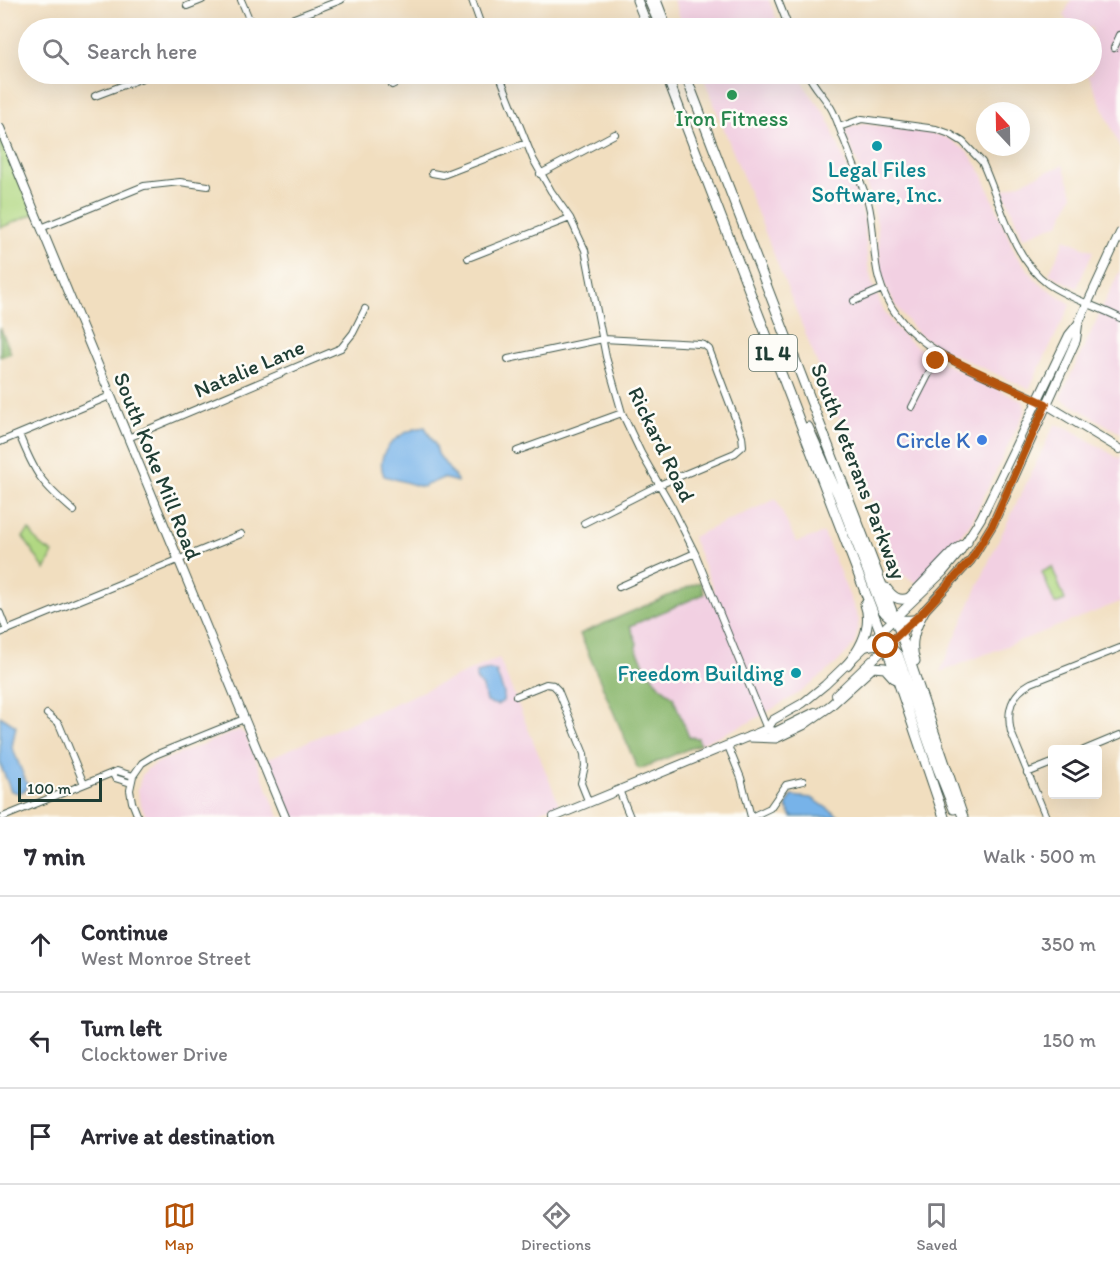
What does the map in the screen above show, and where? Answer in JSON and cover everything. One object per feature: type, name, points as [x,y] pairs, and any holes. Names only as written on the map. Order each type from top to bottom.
[{"type":"highway","points":[[637,0],[644,18]]},
{"type":"highway","points":[[649,0],[657,18]]},
{"type":"highway","points":[[656,0],[664,18]]},
{"type":"highway","points":[[661,0],[668,18]]},
{"type":"highway","name":"South Veterans Parkway","points":[[670,84],[886,646],[944,817]]},
{"type":"highway","name":"South Veterans Parkway","points":[[688,84],[900,632],[963,817]]},
{"type":"highway","points":[[790,397],[802,414],[822,458],[880,606],[886,615],[894,620],[913,620]]},
{"type":"highway","points":[[798,418],[801,439],[867,610],[867,629],[860,647],[847,665]]},
{"type":"highway","points":[[880,581],[892,596],[906,599],[955,550],[967,542]]},
{"type":"highway","points":[[924,611],[913,636],[913,654],[968,817]]},
{"type":"highway","points":[[867,646],[882,643],[898,656],[957,817]]},
{"type":"highway","points":[[749,737],[776,738],[803,725],[830,706],[873,667],[885,668],[900,686]]},
{"type":"street","points":[[187,6],[202,0]]},
{"type":"street","points":[[241,0],[249,18]]},
{"type":"street","points":[[294,18],[341,0]]},
{"type":"street","points":[[471,0],[478,18]]},
{"type":"street","points":[[778,0],[785,18]]},
{"type":"street","points":[[1114,48],[1120,35]]},
{"type":"street","points":[[95,96],[127,84]]},
{"type":"street","name":"Rickard Road","points":[[503,84],[540,174],[570,218],[585,250],[603,339],[622,413],[695,553],[767,729]]},
{"type":"street","points":[[814,84],[831,108],[870,209],[875,258],[882,289],[893,311],[904,325],[939,354],[1037,399],[1120,449]]},
{"type":"street","points":[[839,127],[862,119],[889,122],[936,129],[963,142],[982,162],[1016,244],[1028,264],[1048,284],[1120,318]]},
{"type":"street","name":"South Koke Mill Road","points":[[0,128],[285,817]]},
{"type":"street","points":[[540,174],[615,134]]},
{"type":"street","points":[[432,173],[443,176],[526,143]]},
{"type":"street","points":[[41,228],[144,186],[180,182],[208,186]]},
{"type":"street","points":[[468,258],[570,218]]},
{"type":"street","points":[[554,817],[767,729],[773,720],[814,695],[943,572],[967,542],[981,518],[1069,335],[1078,324],[1088,304],[1120,234]]},
{"type":"street","points":[[854,301],[882,289]]},
{"type":"street","name":"Natalie Lane","points":[[128,438],[341,348],[353,333],[365,309]]},
{"type":"street","points":[[767,729],[775,732],[816,711],[924,611],[963,570],[983,542],[1076,340],[1078,324]]},
{"type":"street","points":[[508,359],[603,339],[699,344],[706,347],[742,436],[743,446],[735,453],[659,485],[584,523]]},
{"type":"street","points":[[912,407],[939,354]]},
{"type":"street","points":[[0,442],[110,396]]},
{"type":"street","points":[[517,451],[622,413]]},
{"type":"street","points":[[19,434],[33,469],[41,481],[74,511]]},
{"type":"street","points":[[0,613],[4,632],[241,534]]},
{"type":"street","points":[[619,587],[695,553]]},
{"type":"street","points":[[1046,817],[1011,732],[1008,718],[1011,703],[1019,692],[1031,683],[1120,648]]},
{"type":"street","points":[[516,696],[554,682],[584,754],[585,766],[581,783],[589,802]]},
{"type":"street","points":[[47,714],[58,724],[84,784]]},
{"type":"street","points":[[138,817],[130,796],[132,779],[142,764],[155,754],[244,719]]},
{"type":"street","points":[[1096,745],[1120,735]]},
{"type":"street","points":[[728,746],[741,778],[751,817],[770,808],[786,785],[803,781]]},
{"type":"street","points":[[1027,773],[1048,765]]},
{"type":"street","points":[[3,817],[117,771],[132,779]]},
{"type":"street","points":[[619,790],[630,817]]},
{"type":"shaded area","points":[[673,0],[769,0],[776,18],[680,18]]},
{"type":"shaded area","points":[[1071,0],[1120,0],[1120,148],[1092,84],[1102,84],[1102,18],[1065,18],[1064,15]]},
{"type":"shaded area","points":[[706,84],[804,84],[827,116],[854,186],[864,218],[868,266],[872,283],[892,323],[909,341],[931,357],[1024,402],[1025,411],[972,521],[939,562],[917,583],[901,574]]},
{"type":"shaded area","points":[[864,124],[936,134],[948,138],[968,152],[981,171],[1016,255],[1039,283],[1071,304],[1029,389],[935,346],[916,332],[896,306],[881,273],[877,224],[872,200],[845,132],[848,128]]},
{"type":"shaded area","points":[[1063,165],[1073,194],[1060,223],[1023,238],[1003,190]]},
{"type":"shaded area","points":[[1065,239],[1093,251],[1077,288],[1049,274]]},
{"type":"shaded area","points":[[1120,270],[1120,433],[1060,398]]},
{"type":"shaded area","points":[[1055,424],[1068,428],[1120,459],[1120,602],[940,672],[993,552]]},
{"type":"shaded area","points":[[776,499],[796,542],[824,533],[859,620],[855,644],[836,664],[801,692],[750,722],[700,744],[697,738],[689,737],[673,697],[647,670],[636,647],[630,625],[714,590],[692,537]]},
{"type":"shaded area","points":[[499,658],[559,804],[526,817],[293,817],[267,759]]},
{"type":"shaded area","points":[[239,730],[246,735],[279,817],[146,817],[139,800],[138,789],[142,775],[147,769]]},
{"type":"green space","points":[[0,135],[34,214],[0,228]]},
{"type":"green space","points":[[0,327],[11,353],[0,357]]},
{"type":"green space","points":[[29,530],[40,545],[53,553],[45,570],[23,537]]},
{"type":"green space","points":[[1052,567],[1065,600],[1055,604],[1042,572]]},
{"type":"green space","points":[[700,582],[704,594],[630,626],[637,643],[636,648],[647,670],[673,697],[689,737],[698,738],[700,744],[640,769],[637,767],[580,634]]},
{"type":"water","points":[[425,427],[438,454],[457,482],[443,478],[422,487],[384,476],[383,458],[392,442],[407,432]]},
{"type":"water","points":[[496,671],[504,694],[503,701],[497,705],[486,702],[483,687],[476,679],[477,673]]},
{"type":"water","points":[[0,716],[16,726],[12,747],[27,784],[26,790],[18,793],[11,791],[0,764]]},
{"type":"water","points":[[792,796],[812,798],[840,817],[792,817],[786,806]]},
{"type":"place","name":"Iron Fitness","points":[[732,95]]},
{"type":"place","name":"Legal Files Software, Inc.","points":[[877,146]]},
{"type":"place","name":"Circle K","points":[[982,440]]},
{"type":"place","name":"Freedom Building","points":[[796,673]]},
{"type":"route","points":[[886,646],[953,581],[983,542],[1046,404],[939,354],[936,361]]}]
